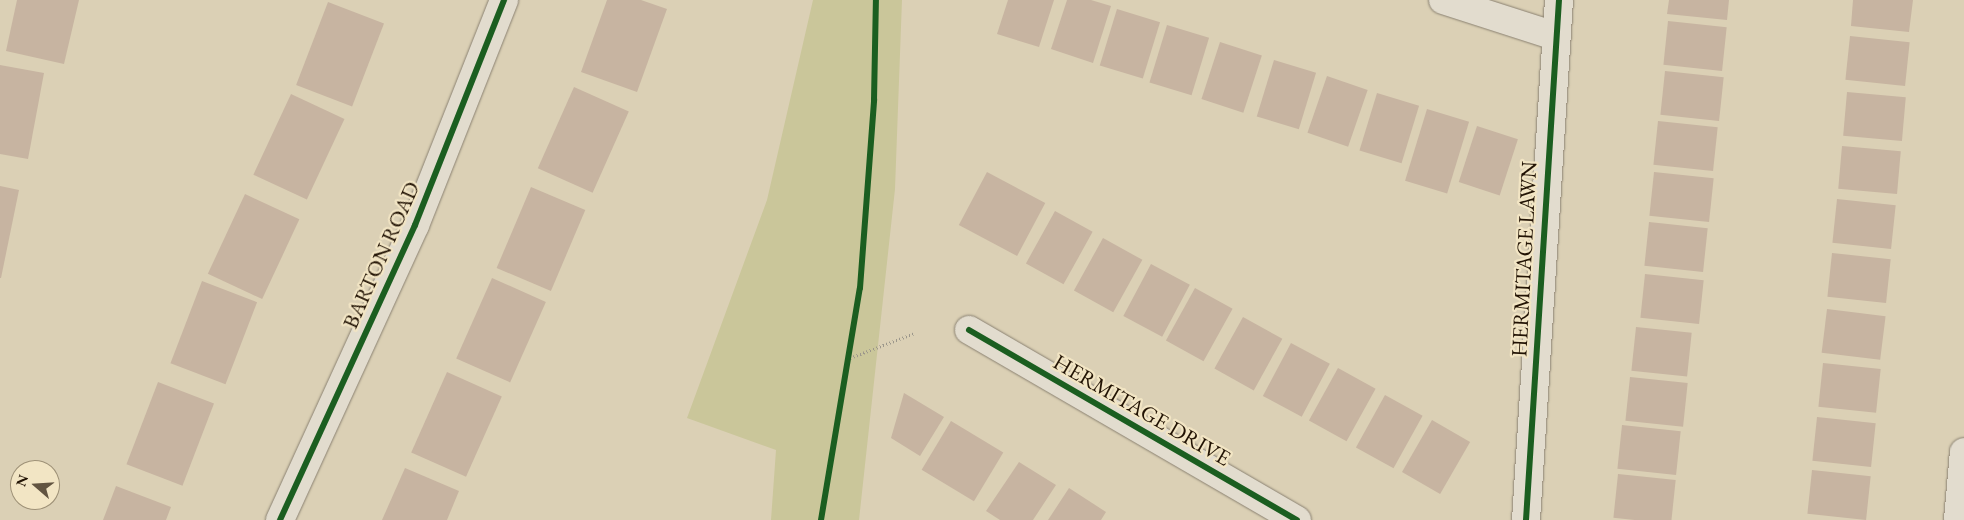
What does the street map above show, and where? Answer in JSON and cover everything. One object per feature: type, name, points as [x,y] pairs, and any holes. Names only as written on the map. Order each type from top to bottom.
[{"type":"street","name":"BARTON ROAD","points":[[280,520],[415,226],[504,0]]},
{"type":"street","points":[[1444,0],[1555,36]]},
{"type":"street","name":"HERMITAGE LAWN","points":[[1526,520],[1555,36],[1559,0]]},
{"type":"street","name":"HERMITAGE DRIVE","points":[[969,330],[1296,520]]},
{"type":"street","points":[[1958,520],[1964,452]]},
{"type":"path","points":[[847,359],[915,333]]},
{"type":"path","points":[[846,369],[849,350]]},
{"type":"shaded area","points":[[813,0],[902,0],[895,189],[859,520],[771,520],[776,450],[687,418],[767,200]]},
{"type":"building","points":[[17,0],[79,0],[64,64],[6,51]]},
{"type":"building","points":[[607,0],[641,0],[667,9],[637,92],[581,72]]},
{"type":"building","points":[[1008,0],[1054,0],[1039,47],[997,34]]},
{"type":"building","points":[[1067,0],[1091,0],[1111,6],[1093,63],[1051,49]]},
{"type":"building","points":[[1669,0],[1729,0],[1727,20],[1667,14]]},
{"type":"building","points":[[1853,0],[1913,0],[1909,32],[1851,26]]},
{"type":"building","points":[[328,2],[384,24],[352,107],[296,85]]},
{"type":"building","points":[[1117,9],[1160,22],[1143,79],[1100,65]]},
{"type":"building","points":[[1668,21],[1727,27],[1722,71],[1663,65]]},
{"type":"building","points":[[1167,25],[1209,38],[1192,95],[1149,82]]},
{"type":"building","points":[[1850,36],[1910,42],[1905,86],[1845,80]]},
{"type":"building","points":[[1220,42],[1262,56],[1243,113],[1201,99]]},
{"type":"building","points":[[1274,60],[1316,73],[1299,129],[1257,116]]},
{"type":"building","points":[[0,65],[44,73],[28,159],[0,154]]},
{"type":"building","points":[[1665,71],[1724,77],[1719,121],[1660,115]]},
{"type":"building","points":[[1327,76],[1368,90],[1348,147],[1307,133]]},
{"type":"building","points":[[574,87],[629,111],[593,193],[538,168]]},
{"type":"building","points":[[1847,92],[1906,97],[1902,141],[1843,136]]},
{"type":"building","points":[[1377,93],[1419,106],[1402,163],[1359,150]]},
{"type":"building","points":[[291,94],[344,119],[307,200],[253,175]]},
{"type":"building","points":[[1427,109],[1469,122],[1447,194],[1405,181]]},
{"type":"building","points":[[1658,121],[1718,127],[1713,171],[1653,165]]},
{"type":"building","points":[[1477,126],[1518,139],[1500,195],[1459,182]]},
{"type":"building","points":[[1842,146],[1901,151],[1897,194],[1838,189]]},
{"type":"building","points":[[987,172],[1045,203],[1017,256],[959,225]]},
{"type":"building","points":[[1654,172],[1714,178],[1709,222],[1649,216]]},
{"type":"building","points":[[0,186],[19,190],[1,278],[0,278]]},
{"type":"building","points":[[531,187],[585,210],[551,291],[497,268]]},
{"type":"building","points":[[245,194],[299,219],[262,299],[208,274]]},
{"type":"building","points":[[1837,199],[1896,205],[1891,249],[1832,243]]},
{"type":"building","points":[[1055,211],[1093,232],[1064,284],[1026,263]]},
{"type":"building","points":[[1649,222],[1708,228],[1703,272],[1644,266]]},
{"type":"building","points":[[1103,238],[1142,260],[1113,312],[1074,290]]},
{"type":"building","points":[[1832,253],[1891,259],[1886,303],[1827,297]]},
{"type":"building","points":[[1151,264],[1190,285],[1162,337],[1123,316]]},
{"type":"building","points":[[1645,274],[1704,280],[1699,324],[1640,318]]},
{"type":"building","points":[[492,278],[546,302],[510,382],[456,358]]},
{"type":"building","points":[[202,281],[257,302],[226,384],[170,363]]},
{"type":"building","points":[[1195,288],[1233,309],[1204,361],[1166,340]]},
{"type":"building","points":[[1827,309],[1886,316],[1880,360],[1822,353]]},
{"type":"building","points":[[1243,317],[1282,339],[1254,390],[1214,369]]},
{"type":"building","points":[[1636,327],[1692,333],[1687,377],[1631,371]]},
{"type":"building","points":[[1291,343],[1330,364],[1302,417],[1263,396]]},
{"type":"building","points":[[1823,363],[1881,369],[1876,413],[1818,407]]},
{"type":"building","points":[[1338,368],[1376,389],[1347,441],[1309,420]]},
{"type":"building","points":[[447,372],[502,396],[466,477],[411,452]]},
{"type":"building","points":[[1630,377],[1688,383],[1683,427],[1625,421]]},
{"type":"building","points":[[158,382],[214,404],[182,486],[126,464]]},
{"type":"building","points":[[904,393],[944,417],[920,456],[891,438]]},
{"type":"building","points":[[1385,395],[1423,416],[1394,468],[1356,447]]},
{"type":"building","points":[[1817,417],[1876,423],[1871,467],[1812,461]]},
{"type":"building","points":[[1432,420],[1470,442],[1440,494],[1402,472]]},
{"type":"building","points":[[951,421],[1003,452],[974,501],[922,470]]},
{"type":"building","points":[[1622,425],[1681,431],[1676,475],[1617,469]]},
{"type":"building","points":[[1019,462],[1056,485],[1033,520],[1000,520],[986,511]]},
{"type":"building","points":[[405,468],[459,491],[447,520],[382,520]]},
{"type":"building","points":[[1812,470],[1871,476],[1866,520],[1807,514]]},
{"type":"building","points":[[1618,474],[1676,480],[1671,520],[1613,518]]},
{"type":"building","points":[[116,486],[171,507],[166,520],[103,520]]},
{"type":"building","points":[[1069,488],[1106,512],[1101,520],[1048,520]]},
{"type":"cycle path","points":[[280,520],[415,225],[504,0]]},
{"type":"cycle path","points":[[821,520],[860,288],[874,100],[876,0]]},
{"type":"cycle path","points":[[1526,520],[1559,0]]},
{"type":"cycle path","points":[[969,330],[1297,520]]}]
